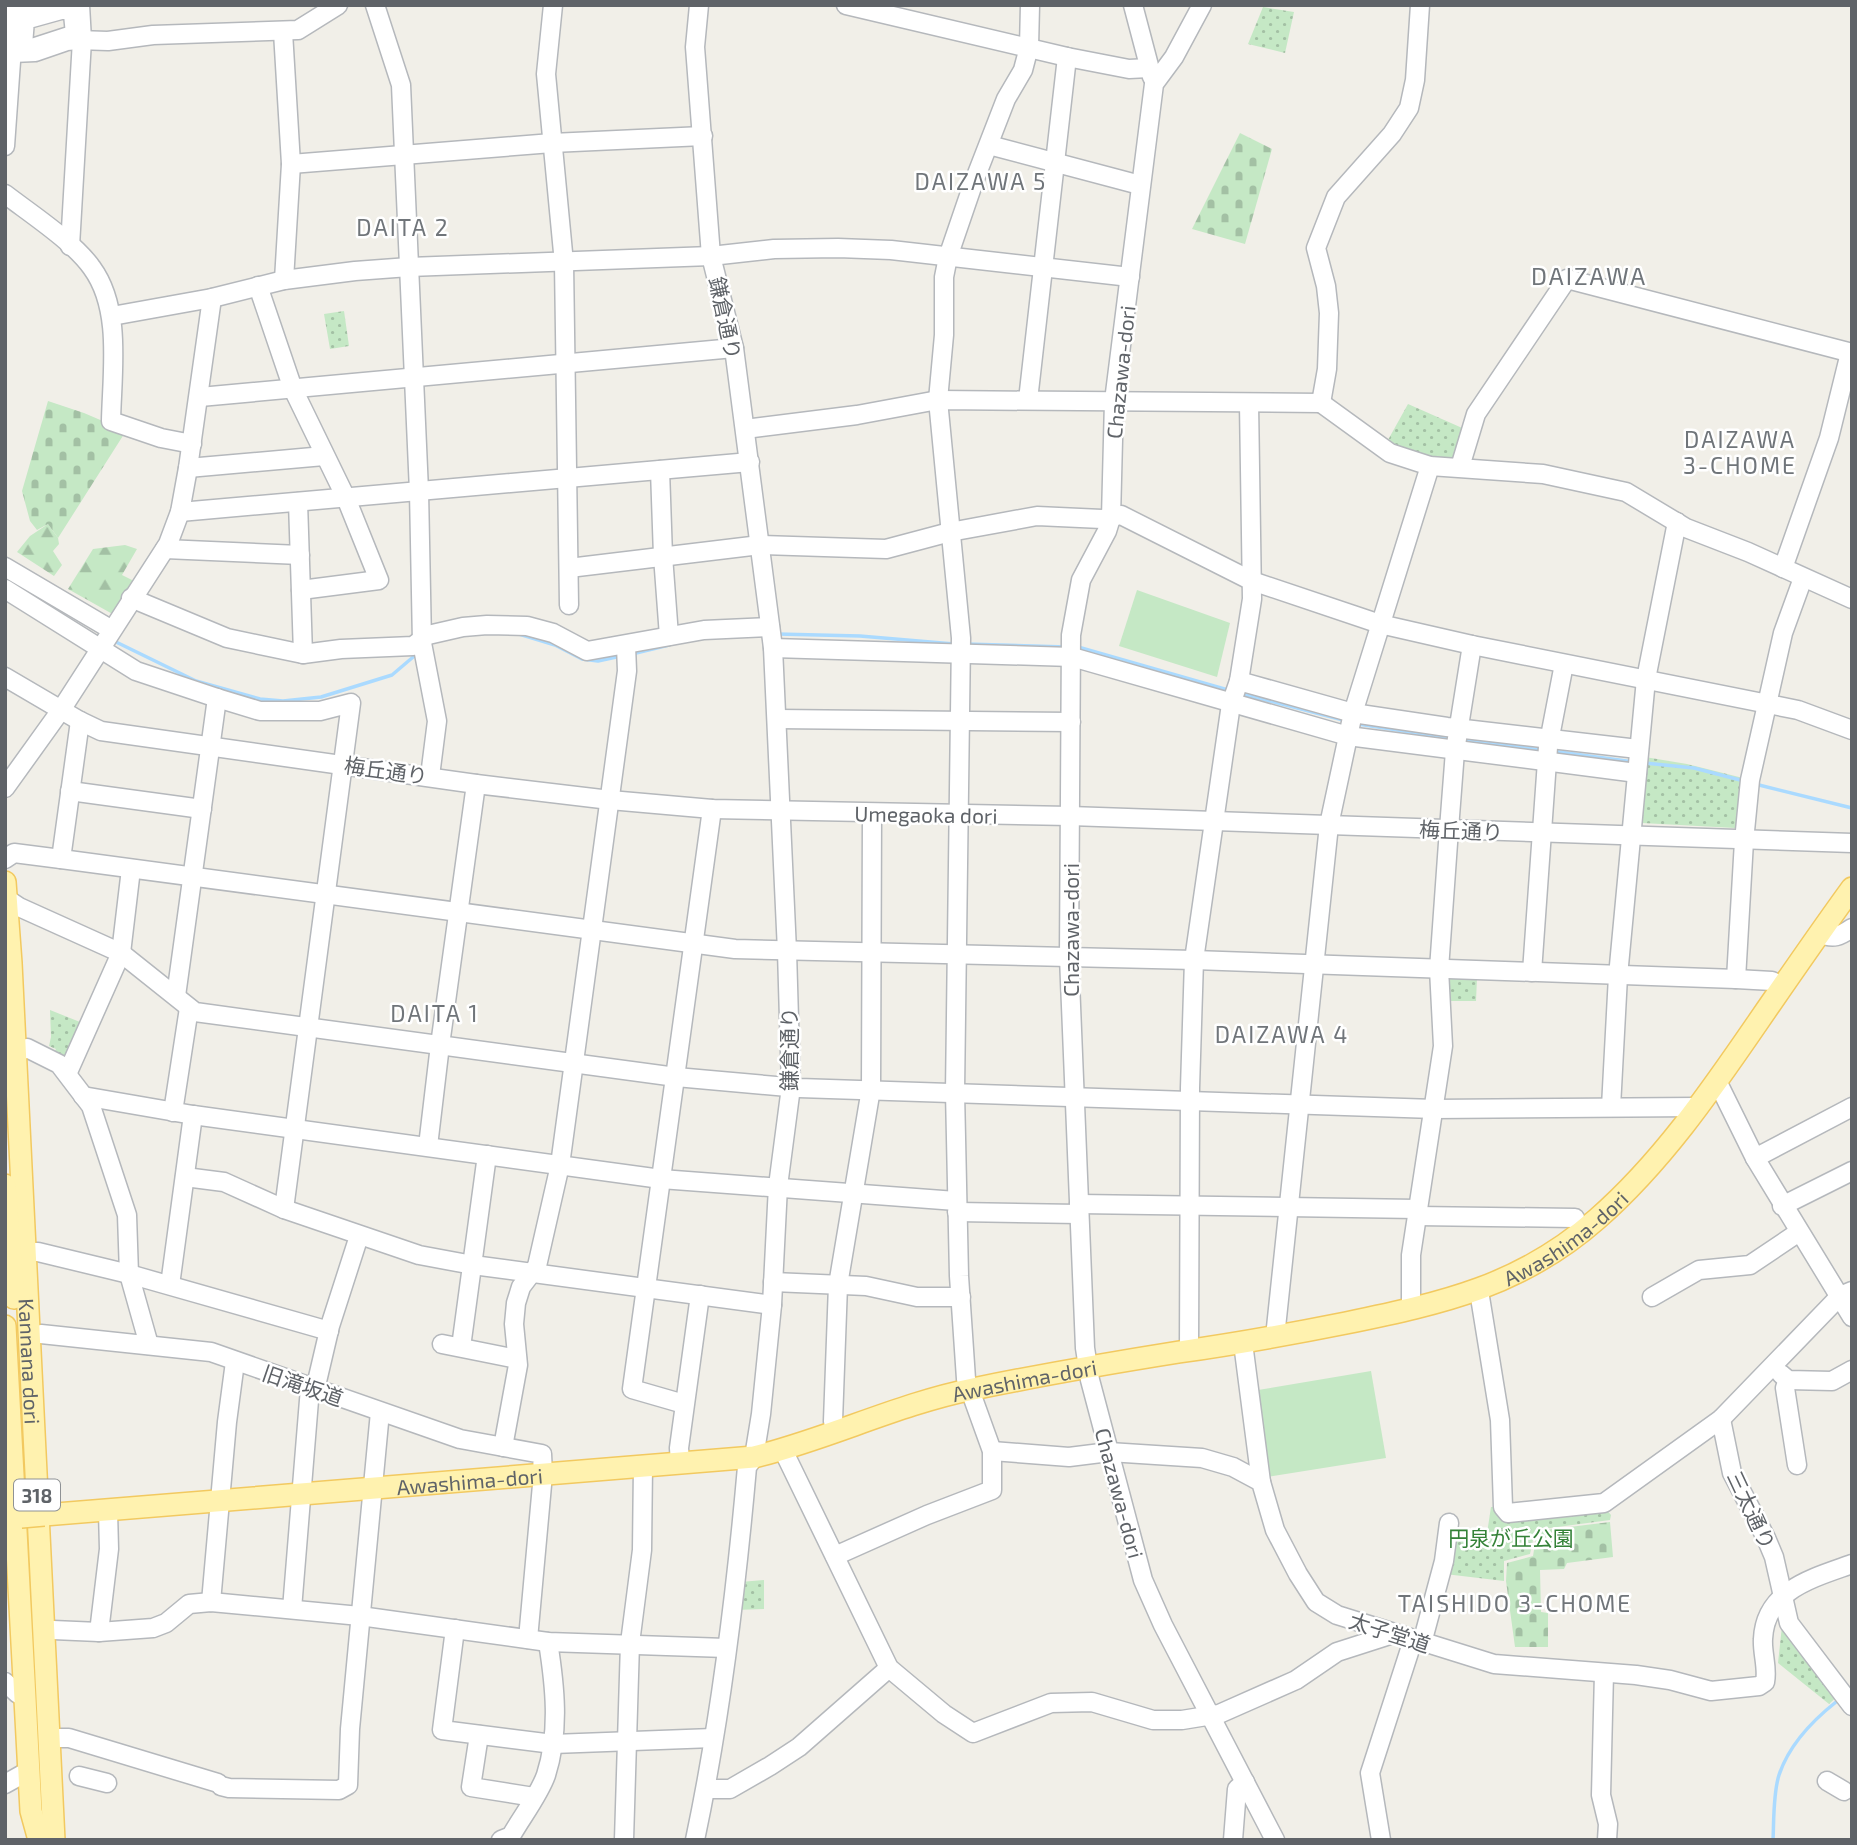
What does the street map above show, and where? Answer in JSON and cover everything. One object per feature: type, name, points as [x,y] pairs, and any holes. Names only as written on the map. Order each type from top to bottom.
[{"type":"main road","name":"Awashima-dori","points":[[14,1517],[754,1457],[970,1390],[1275,1337],[1411,1309],[1479,1291],[1544,1258],[1598,1219],[1667,1149],[1852,888]]},
{"type":"main road","name":"Kannana dori","points":[[6,890],[16,1053],[11,1251]]},
{"type":"main road","name":"Kannana dori","points":[[5,1185],[47,1837]]},
{"type":"main road","points":[[11,1251],[36,1284],[41,1334],[53,1630],[67,1740],[47,1837]]},
{"type":"main road","points":[[5,1326],[8,1426],[31,1811],[47,1837]]},
{"type":"street","points":[[5,146],[22,23],[26,15],[48,5]]},
{"type":"street","points":[[80,5],[87,37]]},
{"type":"street","points":[[70,246],[87,37],[85,5]]},
{"type":"street","points":[[22,23],[35,52],[87,37],[108,41],[153,35],[298,30],[338,5]]},
{"type":"street","points":[[374,5],[400,77],[419,491],[423,645],[437,720],[430,776]]},
{"type":"street","points":[[553,5],[546,74],[564,263],[569,605]]},
{"type":"street","name":"鎌倉通り","points":[[695,1840],[706,1789],[737,1580],[747,1467],[754,1457],[761,1414],[772,1305],[778,1186],[791,1087],[782,812],[771,636],[734,348],[711,256],[704,136],[695,47],[699,5]]},
{"type":"street","points":[[846,5],[1152,76]]},
{"type":"street","points":[[835,1556],[928,1514],[992,1490],[992,1451],[966,1379],[961,1297],[955,1092],[961,648],[938,400],[944,335],[944,277],[948,257],[972,184],[1006,99],[1023,70],[1029,47],[1030,5]]},
{"type":"street","points":[[1133,5],[1152,76]]},
{"type":"street","name":"Chazawa-dori","points":[[1202,5],[1174,57],[1152,76],[1114,401],[1111,518],[1081,580],[1072,652],[1069,957],[1074,1095],[1088,1368],[1143,1580],[1168,1624],[1210,1715],[1275,1840]]},
{"type":"street","points":[[1321,403],[1327,369],[1329,313],[1326,286],[1316,248],[1336,197],[1401,123],[1409,108],[1415,80],[1420,5]]},
{"type":"street","points":[[283,32],[291,164],[284,280]]},
{"type":"street","points":[[1028,400],[1067,57]]},
{"type":"street","points":[[291,164],[552,143],[704,136]]},
{"type":"street","points":[[989,145],[1140,185]]},
{"type":"street","points":[[5,194],[92,266],[105,290],[112,316],[111,421],[160,438],[192,444]]},
{"type":"street","points":[[112,316],[212,298],[284,280],[409,267],[711,256],[774,249],[838,248],[1130,277]]},
{"type":"street","points":[[1460,467],[1476,414],[1567,279],[1851,353],[1829,438],[1783,568]]},
{"type":"street","points":[[258,286],[293,389],[346,498],[379,580],[301,590]]},
{"type":"street","points":[[5,788],[61,710],[164,549],[180,512],[200,397],[212,298]]},
{"type":"street","points":[[200,397],[734,348]]},
{"type":"street","points":[[745,429],[857,415],[938,400],[1321,403],[1390,453],[1430,466],[1544,474],[1626,492],[1686,528],[1852,599]]},
{"type":"street","points":[[1189,1351],[1190,1100],[1194,960],[1213,821],[1252,599],[1249,403]]},
{"type":"street","points":[[188,468],[324,456]]},
{"type":"street","points":[[180,512],[750,462]]},
{"type":"street","points":[[1275,1337],[1329,825],[1350,725],[1430,466]]},
{"type":"street","points":[[660,470],[669,636]]},
{"type":"street","points":[[298,502],[303,654]]},
{"type":"street","points":[[569,568],[760,545],[886,549],[950,532],[1037,516],[1111,518],[1121,515],[1252,581],[1380,624],[1798,710],[1852,730]]},
{"type":"street","points":[[1611,1107],[1618,976],[1646,679],[1677,522]]},
{"type":"street","points":[[164,549],[300,555]]},
{"type":"street","points":[[5,567],[108,637],[136,671],[260,711],[320,711],[351,703],[284,1209]]},
{"type":"street","points":[[1736,979],[1750,785],[1783,633],[1803,578]]},
{"type":"street","points":[[5,589],[108,637]]},
{"type":"street","points":[[131,598],[227,638],[303,654],[341,649],[423,645],[463,627],[509,624],[553,633],[587,652],[626,653],[669,636],[704,630],[961,648],[1072,652],[1350,725],[1637,763]]},
{"type":"street","points":[[1411,1309],[1411,1255],[1443,1046],[1439,970],[1449,829],[1457,741],[1472,645]]},
{"type":"street","points":[[503,1447],[515,1387],[516,1303],[521,1287],[534,1273],[560,1165],[610,800],[626,653]]},
{"type":"street","points":[[1532,972],[1548,752],[1564,664]]},
{"type":"street","name":"梅丘通り","points":[[5,677],[79,722],[101,732],[610,800],[782,812]]},
{"type":"street","points":[[173,1112],[192,877],[217,698]]},
{"type":"street","points":[[777,719],[1071,722]]},
{"type":"street","points":[[61,859],[79,722]]},
{"type":"street","points":[[428,1146],[476,784]]},
{"type":"street","points":[[70,791],[202,809]]},
{"type":"street","points":[[684,1404],[632,1389],[712,809]]},
{"type":"street","name":"Umegaoka dori","points":[[782,812],[1070,816]]},
{"type":"street","points":[[835,1432],[833,1421],[838,1285],[871,1089],[872,814]]},
{"type":"street","name":"梅丘通り","points":[[1070,816],[1852,844]]},
{"type":"street","points":[[5,859],[14,853],[693,945],[873,954],[1194,960],[1736,979],[1772,981],[1782,986]]},
{"type":"street","points":[[68,1072],[121,953],[131,869]]},
{"type":"street","points":[[6,890],[19,907],[121,953],[195,1012],[676,1077],[791,1087],[1434,1109],[1698,1107]]},
{"type":"street","points":[[1820,933],[1829,938],[1839,937],[1852,928]]},
{"type":"street","points":[[16,1053],[27,1048],[60,1064],[91,1106],[127,1215],[129,1274],[149,1345]]},
{"type":"street","points":[[1717,1081],[1755,1158],[1783,1206],[1799,1232],[1846,1294],[1852,1317]]},
{"type":"street","points":[[83,1096],[193,1115],[661,1179],[854,1192],[957,1206],[1079,1209],[1189,1205],[1289,1206],[1575,1218]]},
{"type":"street","points":[[1755,1158],[1852,1107]]},
{"type":"street","points":[[170,1285],[193,1115]]},
{"type":"street","points":[[461,1347],[487,1155]]},
{"type":"street","points":[[1783,1206],[1852,1171]]},
{"type":"street","points":[[185,1177],[224,1182],[284,1209],[419,1255],[473,1265],[772,1305]]},
{"type":"street","points":[[1652,1297],[1699,1270],[1750,1265],[1799,1232]]},
{"type":"street","points":[[292,1609],[313,1389],[359,1236]]},
{"type":"street","points":[[11,1251],[37,1252],[129,1274],[329,1331]]},
{"type":"street","points":[[773,1282],[866,1286],[917,1297],[961,1297]]},
{"type":"street","points":[[1479,1291],[1500,1420],[1503,1507],[1508,1513],[1604,1503],[1721,1419],[1846,1294]]},
{"type":"street","points":[[680,1462],[684,1404],[700,1295]]},
{"type":"street","name":"旧滝坂道","points":[[41,1334],[211,1352],[460,1439],[542,1454],[543,1474]]},
{"type":"street","name":"太子堂道","points":[[1243,1343],[1261,1482],[1275,1530],[1316,1602],[1337,1615],[1494,1664],[1670,1680],[1711,1691],[1759,1686],[1765,1682],[1764,1627],[1774,1604],[1782,1596]]},
{"type":"street","points":[[442,1344],[517,1359]]},
{"type":"street","points":[[211,1602],[235,1362]]},
{"type":"street","points":[[1773,1368],[1788,1380],[1832,1381],[1852,1370]]},
{"type":"street","points":[[1788,1380],[1785,1388],[1797,1465]]},
{"type":"street","points":[[67,1740],[229,1788],[339,1790],[348,1785],[350,1730],[380,1412]]},
{"type":"street","name":"三太通り","points":[[1721,1419],[1732,1474],[1774,1557],[1791,1627],[1852,1706]]},
{"type":"street","points":[[783,1450],[890,1668],[944,1714],[973,1733],[1051,1703],[1091,1702],[1153,1720],[1182,1720],[1225,1712],[1296,1679],[1337,1652],[1393,1634]]},
{"type":"street","points":[[992,1451],[1069,1457],[1109,1452],[1215,1461],[1261,1482]]},
{"type":"street","points":[[624,1840],[630,1643],[642,1550],[643,1465]]},
{"type":"street","points":[[528,1639],[543,1474]]},
{"type":"street","points":[[99,1632],[109,1549],[108,1511]]},
{"type":"street","points":[[1381,1840],[1370,1773],[1444,1560],[1449,1523]]},
{"type":"street","points":[[1782,1596],[1852,1564]]},
{"type":"street","points":[[53,1630],[99,1632],[153,1628],[166,1623],[189,1604],[211,1602],[360,1616],[548,1642],[726,1648]]},
{"type":"street","points":[[456,1629],[442,1730],[553,1744],[713,1738]]},
{"type":"street","points":[[501,1840],[511,1836],[545,1778],[555,1724],[554,1678],[548,1642]]},
{"type":"street","points":[[706,1789],[730,1789],[771,1766],[799,1747],[890,1668]]},
{"type":"street","points":[[1604,1673],[1601,1795],[1607,1834]]},
{"type":"street","points":[[5,1682],[18,1694],[26,1694]]},
{"type":"street","points":[[479,1735],[471,1787],[534,1797]]},
{"type":"street","points":[[5,1783],[30,1770]]},
{"type":"street","points":[[79,1776],[107,1783]]},
{"type":"street","points":[[1827,1781],[1844,1791]]},
{"type":"street","points":[[1233,1840],[1237,1788],[1245,1782]]},
{"type":"green space","points":[[1263,7],[1294,12],[1285,53],[1248,44]]},
{"type":"green space","points":[[1240,133],[1272,149],[1245,244],[1192,229]]},
{"type":"green space","points":[[344,311],[349,346],[330,349],[324,314]]},
{"type":"green space","points":[[48,401],[126,431],[58,538],[48,524],[37,530],[30,521],[22,491]]},
{"type":"green space","points":[[1408,404],[1469,431],[1458,457],[1452,462],[1435,459],[1411,452],[1388,440]]},
{"type":"green space","points":[[48,524],[58,538],[59,544],[53,551],[62,565],[54,576],[17,552],[30,536]]},
{"type":"green space","points":[[125,545],[137,549],[122,575],[138,583],[116,616],[68,589],[93,549]]},
{"type":"green space","points":[[1137,590],[1230,623],[1217,677],[1119,646]]},
{"type":"green space","points":[[1645,757],[1743,778],[1740,825],[1735,828],[1642,823],[1637,819]]},
{"type":"green space","points":[[1450,972],[1477,978],[1476,1001],[1443,1001],[1442,980]]},
{"type":"green space","points":[[50,1010],[85,1024],[68,1060],[53,1054],[56,1049],[49,1046]]},
{"type":"green space","points":[[1371,1371],[1386,1458],[1267,1477],[1258,1390]]},
{"type":"green space","name":"円泉が丘公園","points":[[1603,1506],[1611,1515],[1610,1520],[1535,1530],[1530,1554],[1504,1561],[1504,1581],[1445,1574],[1452,1538],[1486,1540],[1491,1507]]},
{"type":"green space","points":[[1610,1522],[1613,1557],[1567,1563],[1564,1569],[1540,1570],[1541,1612],[1548,1613],[1548,1647],[1515,1647],[1506,1581],[1507,1563],[1533,1556],[1537,1531]]},
{"type":"green space","points":[[764,1580],[764,1609],[735,1610],[740,1582]]},
{"type":"green space","points":[[1782,1626],[1840,1694],[1829,1704],[1778,1663]]},
{"type":"waterway","points":[[519,634],[555,645],[582,659],[598,661],[621,656]]},
{"type":"waterway","points":[[777,634],[860,636],[954,644]]},
{"type":"waterway","points":[[112,640],[196,681],[260,699],[283,701],[321,697],[392,675],[419,652]]},
{"type":"waterway","points":[[966,644],[1066,647]]},
{"type":"waterway","points":[[632,654],[669,645]]},
{"type":"waterway","points":[[1078,647],[1228,690]]},
{"type":"waterway","points":[[1239,693],[1347,721]]},
{"type":"waterway","points":[[1358,724],[1450,738]]},
{"type":"waterway","points":[[1461,740],[1541,750]]},
{"type":"waterway","points":[[1552,751],[1634,762]]},
{"type":"waterway","points":[[1645,763],[1694,768],[1744,781]]},
{"type":"waterway","points":[[1755,784],[1852,808]]},
{"type":"waterway","points":[[1773,1840],[1776,1790],[1783,1764],[1802,1734],[1836,1702]]},
{"type":"district","name":"DAIZAWA 5","points":[[981,181]]},
{"type":"district","name":"DAITA 2","points":[[403,227]]},
{"type":"district","name":"DAIZAWA","points":[[1589,275]]},
{"type":"district","name":"DAIZAWA 3-CHOME","points":[[1740,452]]},
{"type":"district","name":"DAITA 1","points":[[435,1013]]},
{"type":"district","name":"DAIZAWA 4","points":[[1282,1034]]},
{"type":"district","name":"TAISHIDO 3-CHOME","points":[[1515,1603]]}]
